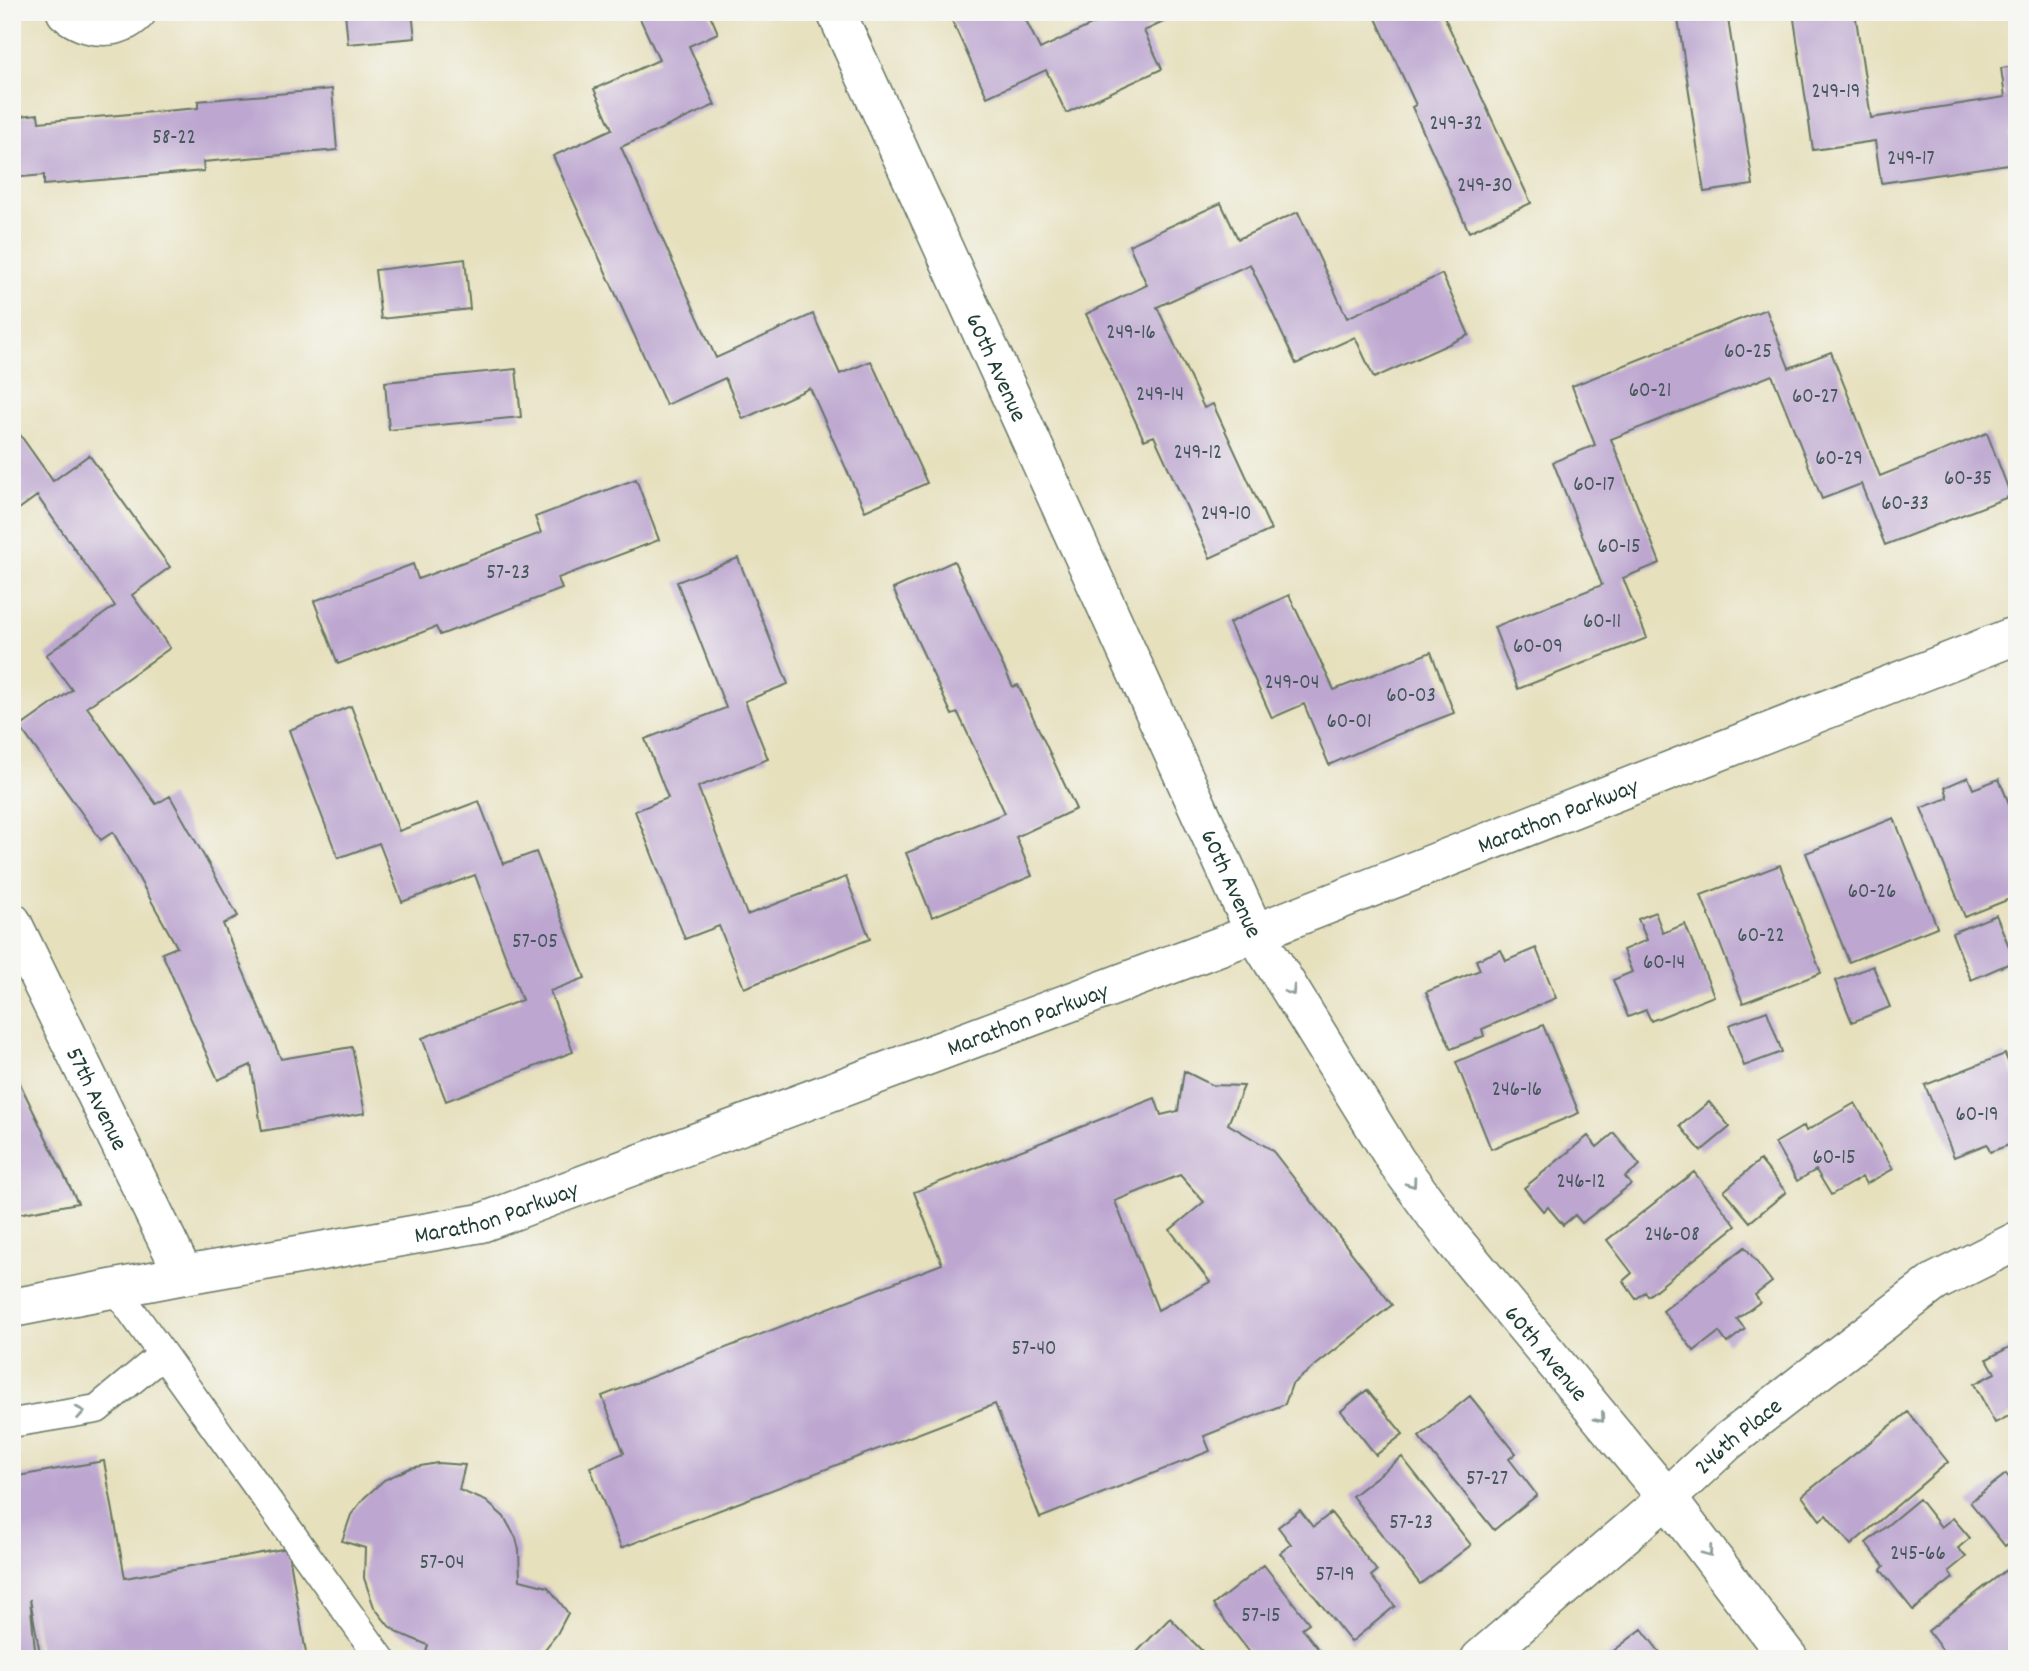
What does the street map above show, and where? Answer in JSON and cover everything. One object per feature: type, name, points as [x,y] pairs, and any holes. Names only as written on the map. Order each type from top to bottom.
[{"type":"street","points":[[66,12],[83,23],[100,27],[117,24],[137,12]]},
{"type":"street","name":"60th Avenue","points":[[836,12],[1255,933],[1396,1161],[1444,1227],[1667,1498],[1789,1659]]},
{"type":"street","name":"Marathon Parkway","points":[[12,1308],[115,1287],[481,1223],[1255,933],[2017,635]]},
{"type":"street","name":"57th Avenue","points":[[12,922],[184,1275]]},
{"type":"street","name":"246th Place","points":[[1480,1659],[1667,1498],[1727,1442],[1935,1282],[2017,1241]]},
{"type":"lane","points":[[115,1287],[381,1659]]},
{"type":"lane","points":[[12,1423],[97,1409],[162,1355]]},
{"type":"building","points":[[345,12],[412,12],[415,38],[348,44]]},
{"type":"building","points":[[637,12],[709,12],[718,33],[689,46],[715,105],[621,147],[716,358],[813,314],[840,374],[871,361],[927,483],[865,511],[810,388],[743,419],[725,378],[666,405],[553,156],[612,129],[594,89],[659,60]]},
{"type":"building","points":[[948,12],[1022,12],[1040,49],[1119,12],[1185,12],[1144,31],[1162,69],[1066,113],[1046,70],[987,97]]},
{"type":"building","points":[[1373,12],[1442,12],[1531,203],[1469,232],[1412,107],[1416,105]]},
{"type":"building","points":[[1677,12],[1727,12],[1753,185],[1704,192]]},
{"type":"building","points":[[1793,12],[1855,12],[1871,118],[2005,97],[2001,68],[2017,66],[2017,133],[2010,134],[2015,163],[1881,183],[1875,141],[1813,150]]},
{"type":"building","points":[[332,89],[337,150],[203,162],[204,171],[44,185],[44,175],[12,178],[12,117],[38,114],[39,122],[198,108],[198,101]]},
{"type":"building","points":[[1221,203],[1238,239],[1298,212],[1347,318],[1442,274],[1469,335],[1374,378],[1355,337],[1296,364],[1250,264],[1157,307],[1204,408],[1213,404],[1271,530],[1210,558],[1154,436],[1144,440],[1086,314],[1147,285],[1129,245]]},
{"type":"building","points":[[465,259],[470,309],[381,319],[375,270]]},
{"type":"building","points":[[1766,309],[1789,368],[1831,352],[1880,476],[1987,433],[2011,496],[1885,545],[1861,484],[1822,499],[1772,375],[1611,439],[1660,563],[1623,578],[1647,638],[1518,689],[1494,627],[1602,585],[1553,462],[1595,445],[1572,386]]},
{"type":"building","points":[[516,369],[521,417],[389,430],[385,382]]},
{"type":"building","points":[[16,429],[53,481],[89,455],[170,567],[132,595],[170,648],[87,707],[156,804],[170,796],[238,916],[223,924],[281,1059],[352,1047],[365,1113],[262,1131],[251,1065],[218,1080],[162,953],[177,947],[113,832],[101,840],[20,727],[72,690],[46,655],[115,606],[37,496],[12,514],[12,432]]},
{"type":"building","points":[[636,479],[659,540],[558,578],[562,589],[440,635],[436,627],[338,664],[314,601],[413,564],[418,579],[541,533],[535,517]]},
{"type":"building","points":[[738,558],[788,684],[745,701],[768,759],[698,787],[747,915],[846,877],[870,939],[744,988],[719,926],[685,939],[635,811],[668,798],[645,739],[726,708],[677,582]]},
{"type":"building","points":[[954,561],[1013,687],[1018,685],[1076,809],[1016,837],[1032,876],[932,917],[906,853],[1005,813],[958,713],[952,715],[893,589]]},
{"type":"building","points":[[1289,595],[1334,690],[1431,652],[1454,713],[1329,765],[1304,704],[1272,718],[1229,623]]},
{"type":"building","points":[[351,706],[399,831],[479,801],[503,864],[536,852],[585,978],[550,991],[573,1052],[446,1101],[422,1038],[522,1000],[475,875],[402,902],[379,843],[338,858],[289,730]]},
{"type":"building","points":[[1968,777],[1973,789],[1999,779],[2017,823],[2017,896],[1965,917],[1921,808],[1948,798],[1945,787]]},
{"type":"building","points":[[1894,818],[1937,927],[1849,962],[1806,853]]},
{"type":"building","points":[[1780,865],[1821,973],[1743,1003],[1701,895]]},
{"type":"building","points":[[1655,912],[1663,933],[1685,924],[1714,996],[1651,1021],[1646,1010],[1628,1017],[1613,980],[1632,972],[1623,950],[1647,940],[1638,919]]},
{"type":"building","points":[[1996,915],[2015,961],[1971,980],[1952,933]]},
{"type":"building","points":[[1536,948],[1556,998],[1482,1029],[1484,1036],[1451,1049],[1426,992],[1480,970],[1476,960],[1501,950],[1506,961]]},
{"type":"building","points":[[1873,966],[1890,1007],[1852,1022],[1835,981]]},
{"type":"building","points":[[1767,1011],[1782,1052],[1744,1066],[1729,1025]]},
{"type":"building","points":[[1543,1025],[1579,1113],[1491,1149],[1456,1062]]},
{"type":"building","points":[[2005,1054],[2017,1083],[2017,1142],[1990,1152],[1987,1144],[1954,1157],[1925,1085]]},
{"type":"building","points":[[12,1067],[67,1181],[78,1203],[12,1215]]},
{"type":"building","points":[[1184,1071],[1212,1085],[1244,1086],[1228,1124],[1272,1150],[1392,1305],[1292,1384],[1285,1404],[1204,1436],[1210,1451],[1040,1518],[995,1404],[621,1548],[590,1467],[624,1453],[602,1396],[942,1264],[914,1192],[1155,1098],[1161,1115],[1178,1111]],"holes":[[[1180,1175],[1204,1202],[1170,1230],[1210,1282],[1158,1310],[1115,1201]]]},
{"type":"building","points":[[1709,1102],[1730,1127],[1701,1151],[1680,1126]]},
{"type":"building","points":[[1855,1103],[1893,1169],[1866,1184],[1862,1177],[1831,1195],[1816,1170],[1797,1181],[1775,1143],[1804,1126],[1806,1131]]},
{"type":"building","points":[[1614,1133],[1640,1165],[1625,1177],[1631,1184],[1582,1223],[1575,1215],[1563,1225],[1548,1207],[1543,1211],[1524,1188],[1588,1136],[1597,1147]]},
{"type":"building","points":[[1760,1160],[1786,1192],[1750,1222],[1724,1191]]},
{"type":"building","points":[[1694,1172],[1736,1226],[1648,1296],[1645,1292],[1636,1299],[1623,1281],[1632,1273],[1607,1240]]},
{"type":"building","points":[[1745,1247],[1772,1282],[1755,1295],[1760,1302],[1737,1319],[1745,1329],[1727,1343],[1719,1332],[1694,1351],[1663,1311]]},
{"type":"building","points":[[2017,1343],[2017,1412],[1995,1423],[1974,1384],[1995,1373],[1987,1359]]},
{"type":"building","points":[[1367,1390],[1403,1434],[1376,1455],[1341,1411]]},
{"type":"building","points":[[1470,1396],[1516,1453],[1509,1459],[1537,1495],[1494,1530],[1419,1437]]},
{"type":"building","points":[[1908,1412],[1948,1462],[1851,1545],[1826,1515],[1820,1520],[1802,1496]]},
{"type":"building","points":[[1402,1457],[1471,1545],[1420,1584],[1352,1496]]},
{"type":"building","points":[[104,1461],[125,1578],[288,1548],[307,1659],[41,1659],[30,1599],[36,1659],[12,1659],[12,1477]]},
{"type":"building","points":[[437,1463],[465,1465],[459,1490],[486,1501],[504,1517],[516,1538],[520,1580],[548,1587],[568,1613],[557,1634],[537,1659],[424,1659],[428,1645],[389,1626],[374,1607],[364,1578],[365,1548],[342,1541],[351,1515],[364,1498],[384,1480],[410,1468]]},
{"type":"building","points":[[2006,1474],[2017,1488],[2017,1536],[2005,1546],[1970,1502]]},
{"type":"building","points":[[1919,1499],[1941,1527],[1953,1518],[1970,1538],[1958,1548],[1966,1557],[1949,1571],[1953,1578],[1913,1610],[1881,1570],[1884,1566],[1866,1543]]},
{"type":"building","points":[[1300,1510],[1313,1527],[1331,1513],[1377,1571],[1371,1576],[1395,1606],[1351,1642],[1280,1553],[1291,1544],[1278,1527]]},
{"type":"building","points":[[1264,1565],[1309,1623],[1302,1628],[1326,1659],[1255,1659],[1213,1605]]},
{"type":"building","points":[[2006,1570],[2017,1584],[2017,1647],[2002,1659],[1949,1659],[1928,1631]]},
{"type":"building","points":[[1170,1618],[1210,1659],[1130,1659]]},
{"type":"building","points":[[1642,1629],[1665,1659],[1603,1659]]}]
